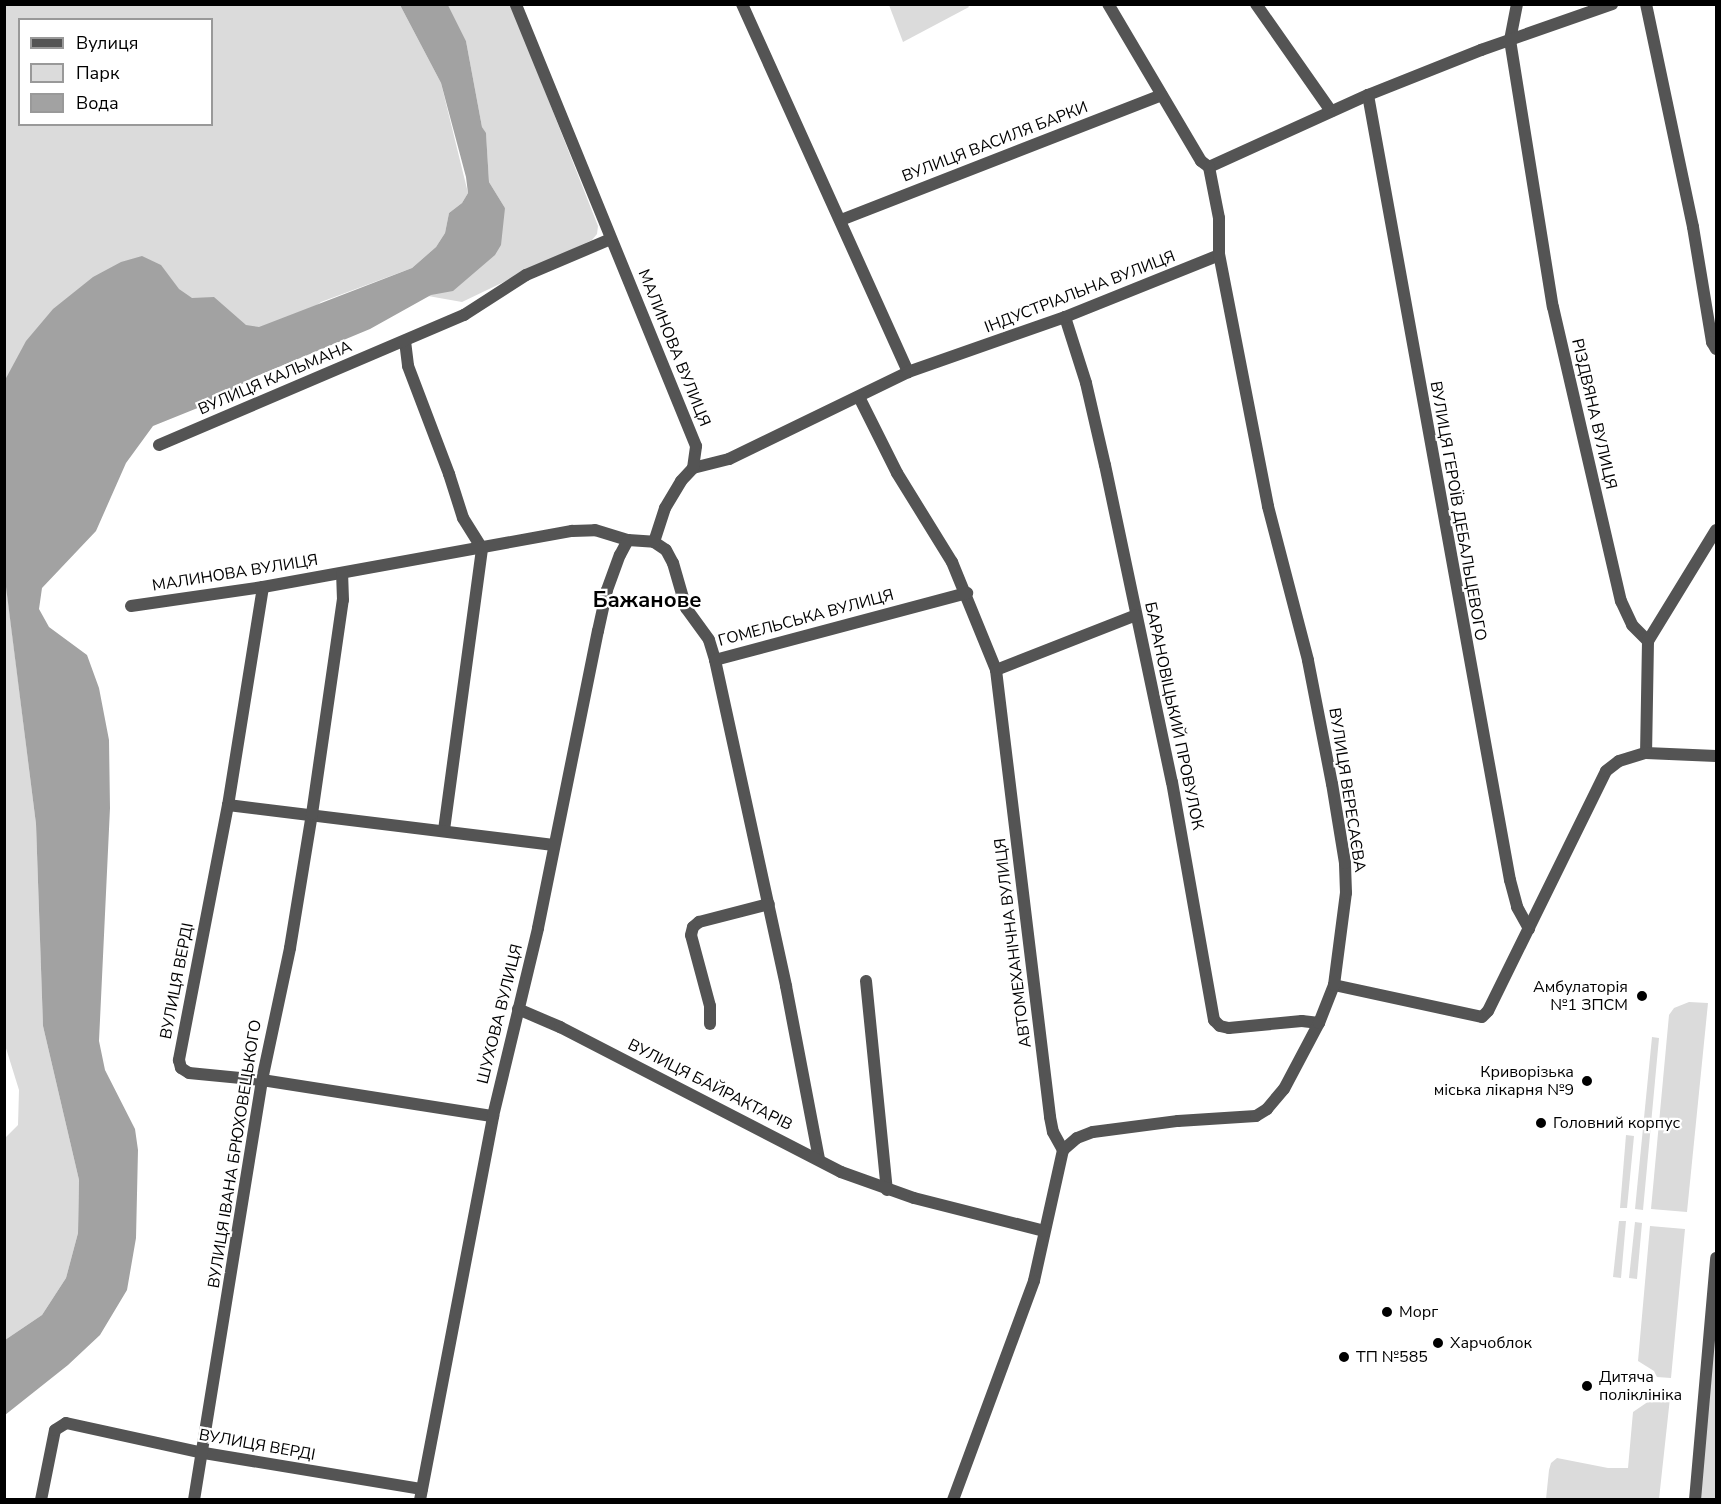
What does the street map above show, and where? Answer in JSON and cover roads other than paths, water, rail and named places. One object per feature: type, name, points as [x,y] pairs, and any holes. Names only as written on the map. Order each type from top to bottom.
[{"type":"street","name":"МАЛИНОВА ВУЛИЦЯ","points":[[516,4],[693,436],[696,446],[693,468]]},
{"type":"street","points":[[742,4],[908,372]]},
{"type":"street","points":[[1108,4],[1201,161],[1209,166],[1219,218],[1219,255]]},
{"type":"street","points":[[1256,4],[1331,111]]},
{"type":"street","name":"РІЗДВЯНА ВУЛИЦЯ","points":[[1517,4],[1510,40],[1553,307],[1621,601],[1632,625],[1648,641]]},
{"type":"street","points":[[1209,166],[1368,95],[1510,40],[1612,4]]},
{"type":"street","points":[[1646,4],[1693,227],[1712,342],[1716,349]]},
{"type":"street","name":"ВУЛИЦЯ ВАСИЛЯ БАРКИ","points":[[841,220],[1161,95]]},
{"type":"street","name":"ВУЛИЦЯ ГЕРОЇВ ДЕБАЛЬЦЕВОГО","points":[[1368,95],[1510,880],[1517,907],[1529,928]]},
{"type":"street","name":"ВУЛИЦЯ КАЛЬМАНА","points":[[159,445],[464,315],[526,275],[611,239]]},
{"type":"street","name":"ІНДУСТРІАЛЬНА ВУЛИЦЯ","points":[[693,468],[729,459],[908,372],[1065,317],[1219,255]]},
{"type":"street","name":"ВУЛИЦЯ ВЕРЕСАЄВА","points":[[1063,1150],[1077,1138],[1093,1132],[1178,1121],[1256,1116],[1268,1109],[1284,1089],[1319,1023],[1334,985],[1346,893],[1345,863],[1308,660],[1268,506],[1219,255]]},
{"type":"street","name":"БАРАНОВІЦЬКИЙ ПРОВУЛОК","points":[[1065,317],[1089,395],[1136,615],[1194,894],[1214,1020],[1220,1026],[1229,1028],[1302,1021],[1319,1023]]},
{"type":"street","points":[[405,341],[408,366],[449,474],[463,518],[482,549],[444,830]]},
{"type":"street","name":"АВТОМЕХАНІЧНА ВУЛИЦЯ","points":[[859,397],[897,473],[952,562],[967,593],[996,670],[1050,1117],[1053,1132],[1063,1150]]},
{"type":"street","points":[[654,542],[665,508],[681,481],[693,468]]},
{"type":"street","name":"МАЛИНОВА ВУЛИЦЯ","points":[[131,606],[263,587],[572,531],[595,530],[628,540],[654,542]]},
{"type":"street","points":[[1646,753],[1648,641],[1716,530]]},
{"type":"street","name":"ШУХОВА ВУЛИЦЯ","points":[[421,1494],[493,1116],[538,928],[607,590],[628,540]]},
{"type":"street","name":"ГОМЕЛЬСЬКА ВУЛИЦЯ","points":[[654,542],[666,550],[673,562],[686,608],[709,640],[715,660],[967,593]]},
{"type":"street","name":"ВУЛИЦЯ ІВАНА БРЮХОВЕЦЬКОГО","points":[[194,1500],[204,1453],[262,1080],[290,948],[312,814],[343,600],[342,573]]},
{"type":"street","name":"ВУЛИЦЯ ВЕРДІ","points":[[263,587],[228,805],[179,1060],[181,1068],[189,1073],[262,1080],[493,1116]]},
{"type":"street","points":[[996,670],[1136,615]]},
{"type":"street","points":[[715,660],[769,904],[819,1159]]},
{"type":"street","points":[[1334,985],[1482,1017],[1488,1011],[1606,771],[1619,761],[1646,753],[1716,756]]},
{"type":"street","points":[[228,805],[554,844]]},
{"type":"street","points":[[710,1024],[710,1006],[691,935],[693,927],[699,921],[769,904]]},
{"type":"street","points":[[866,981],[887,1190]]},
{"type":"street","name":"ВУЛИЦЯ БАЙРАКТАРІВ","points":[[518,1009],[560,1027],[841,1172],[887,1190],[1044,1231]]},
{"type":"street","points":[[953,1500],[1034,1281],[1063,1150]]},
{"type":"street","points":[[1695,1500],[1716,1258]]},
{"type":"street","name":"ВУЛИЦЯ ВЕРДІ","points":[[41,1500],[54,1430],[66,1423],[204,1453],[421,1494]]},
{"type":"water","points":[[400,5],[448,5],[466,41],[482,127],[486,133],[489,182],[505,208],[501,245],[495,255],[453,291],[431,295],[370,329],[252,378],[210,403],[153,426],[126,463],[96,531],[42,588],[39,609],[49,627],[87,655],[99,688],[109,740],[110,808],[99,1041],[105,1070],[135,1129],[138,1150],[136,1238],[127,1290],[100,1335],[68,1365],[5,1415],[5,1340],[42,1315],[66,1278],[78,1233],[79,1180],[43,1026],[36,824],[5,579],[5,380],[26,341],[53,309],[93,277],[121,262],[142,256],[161,265],[179,289],[192,298],[214,297],[246,325],[259,327],[412,268],[436,247],[445,233],[449,213],[462,203],[468,193],[466,177],[441,83]]},
{"type":"place","name":"Амбулаторія №1 ЗПСМ","points":[[1642,996]]},
{"type":"place","name":"Криворізька міська лікарня №9","points":[[1587,1081]]},
{"type":"place","name":"Головний корпус","points":[[1541,1123]]},
{"type":"place","name":"Морг","points":[[1387,1312]]},
{"type":"place","name":"Харчоблок","points":[[1438,1343]]},
{"type":"place","name":"ТП №585","points":[[1344,1357]]},
{"type":"place","name":"Дитяча поліклініка","points":[[1587,1386]]},
{"type":"district","name":"Бажанове","points":[[647,601]]}]
